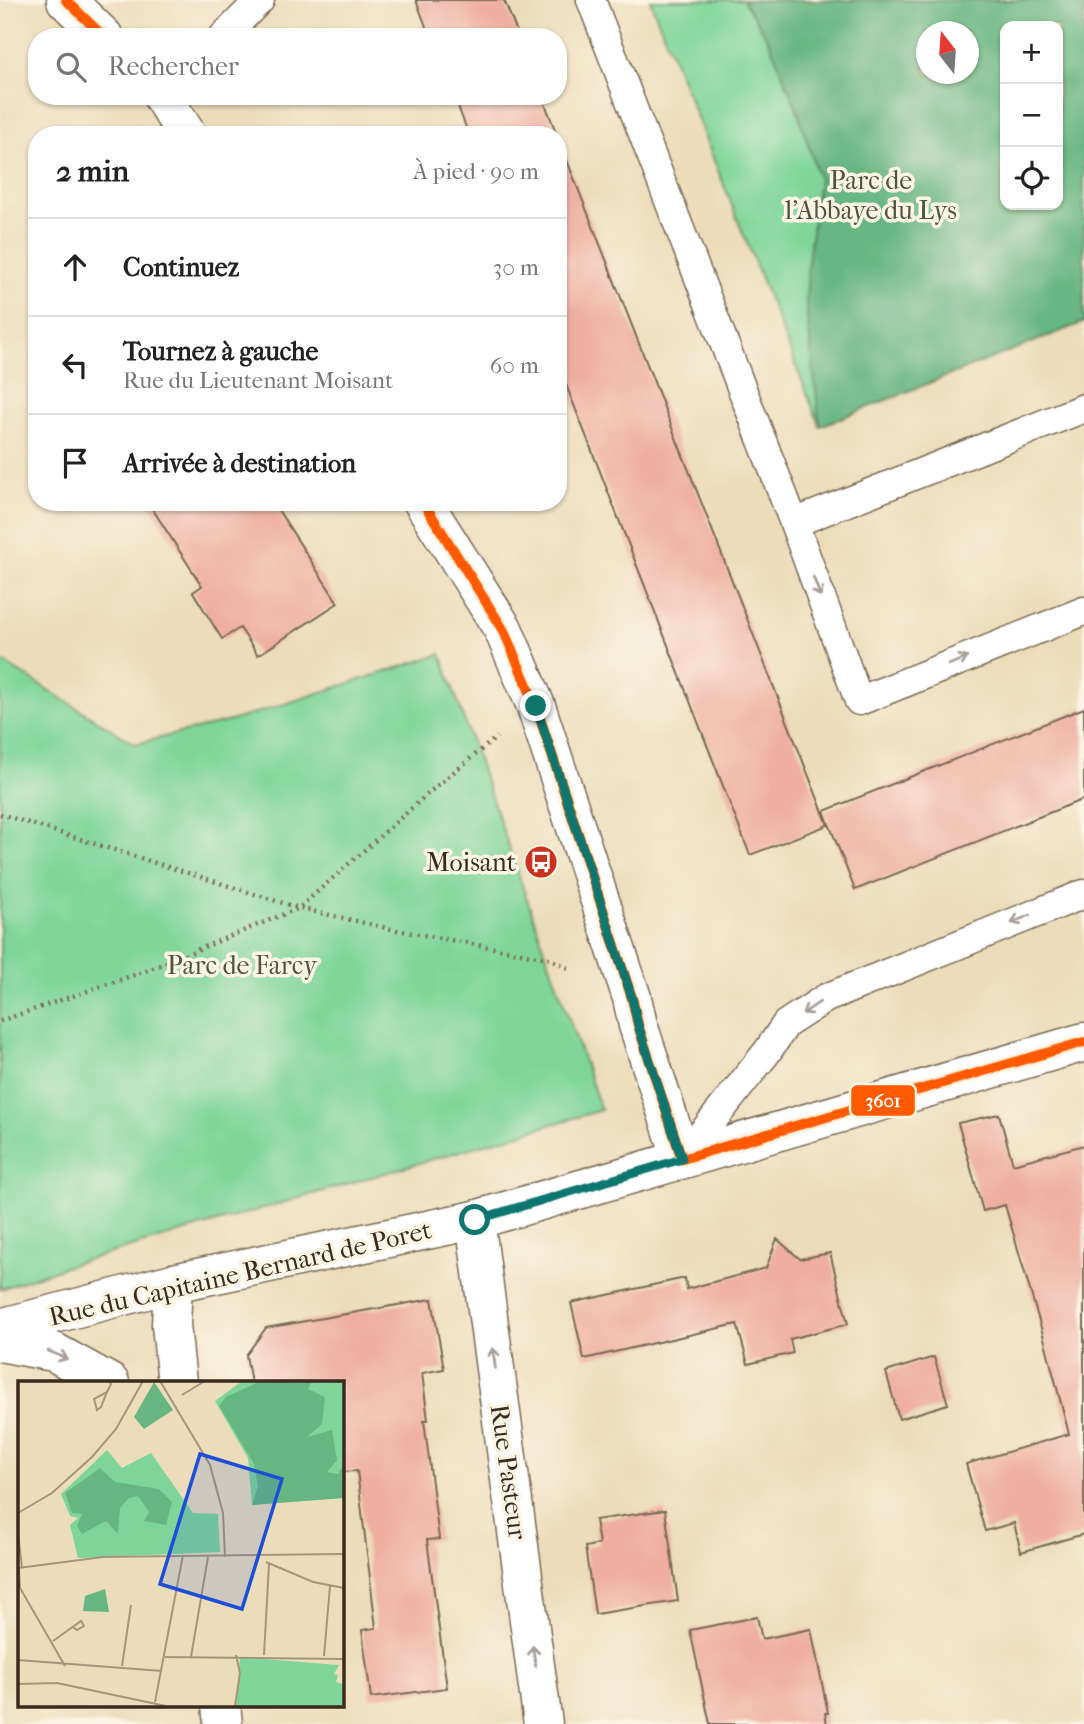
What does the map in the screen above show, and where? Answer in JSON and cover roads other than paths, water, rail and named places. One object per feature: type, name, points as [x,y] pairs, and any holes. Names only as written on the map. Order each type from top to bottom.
[{"type":"street","points":[[65,0],[95,28]]},
{"type":"street","points":[[168,105],[181,126]]},
{"type":"street","points":[[429,511],[503,629],[536,706],[682,1159]]},
{"type":"street","name":"Rue du Capitaine Bernard de Poret","points":[[0,1328],[173,1283],[475,1220],[1084,1042]]},
{"type":"street","name":"Rue Pasteur","points":[[475,1220],[543,1724]]},
{"type":"street","points":[[173,1283],[171,1325],[177,1381]]},
{"type":"street","points":[[0,1342],[54,1352],[106,1381]]},
{"type":"street","points":[[220,1706],[223,1724]]},
{"type":"lane","points":[[232,28],[260,0]]},
{"type":"lane","points":[[590,0],[794,523],[859,701],[1084,611]]},
{"type":"lane","points":[[794,523],[1084,408]]},
{"type":"lane","points":[[682,1159],[786,1024],[826,998],[1084,894]]},
{"type":"place","name":"Moisant","points":[[541,862]]},
{"type":"park label","name":"Parc de l'Abbaye du Lys","points":[[871,195]]},
{"type":"park label","name":"Parc de Farcy","points":[[242,965]]}]
